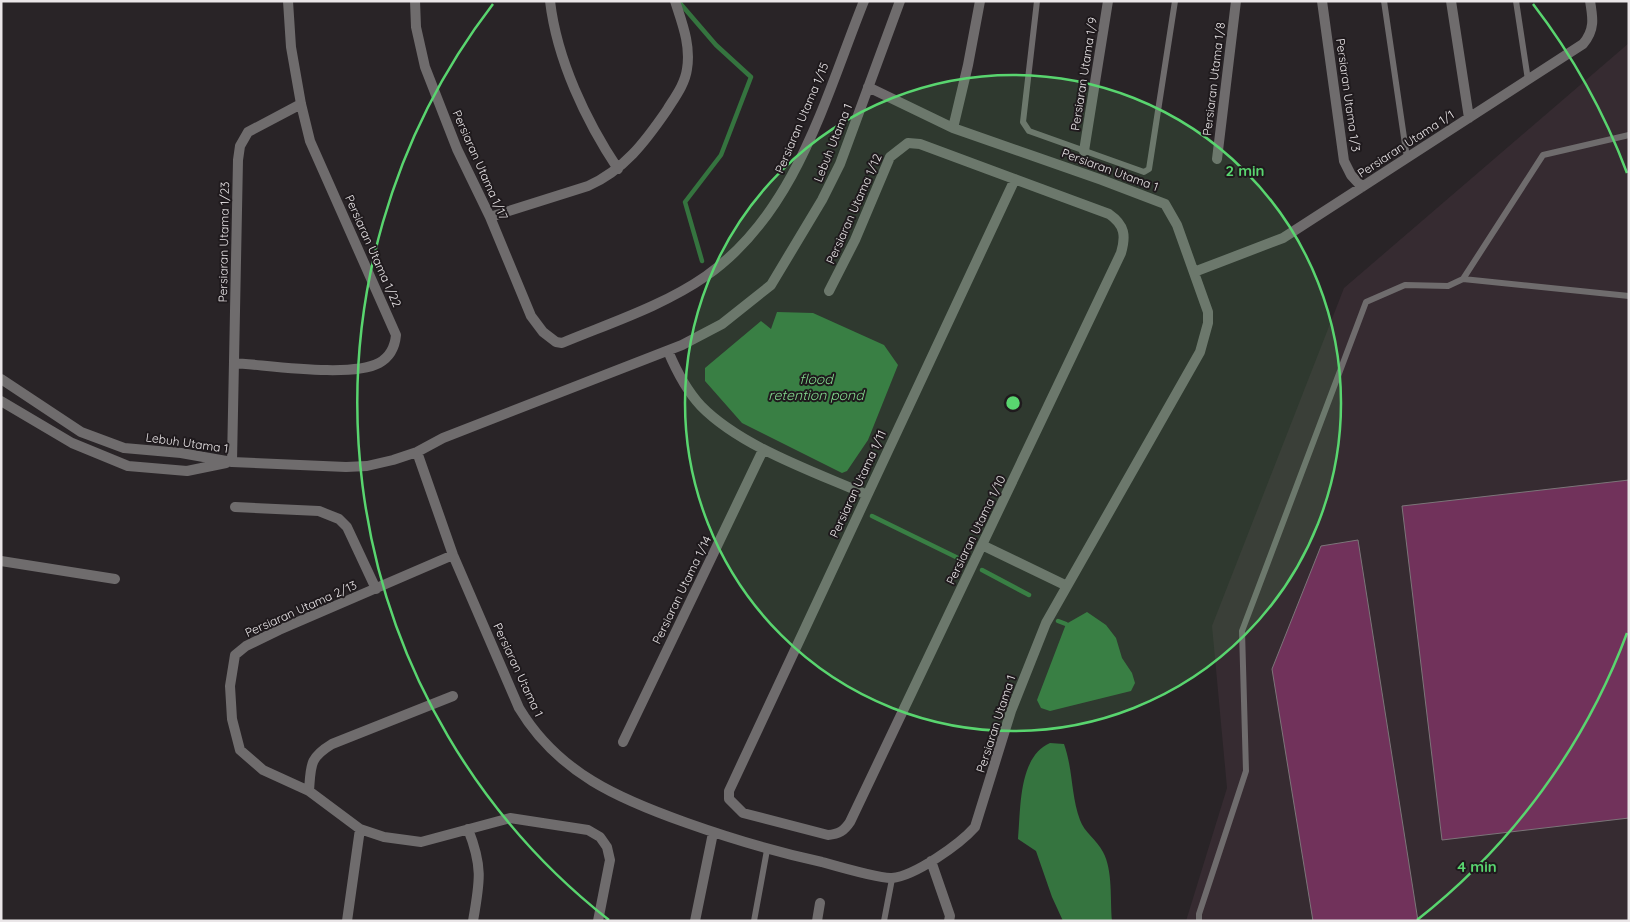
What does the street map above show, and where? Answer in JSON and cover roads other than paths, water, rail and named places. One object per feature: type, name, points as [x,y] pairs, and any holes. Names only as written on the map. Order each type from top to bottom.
[{"type":"street","name":"Persiaran Utama 1/22","points":[[234,363],[341,370],[379,363],[396,346],[396,335],[310,141],[291,47],[288,1]]},
{"type":"street","name":"Persiaran Utama 1/17","points":[[414,1],[416,27],[425,67],[457,149],[490,217],[531,316],[543,332]]},
{"type":"street","points":[[550,1],[558,42],[588,120],[618,169]]},
{"type":"street","points":[[490,217],[588,186],[618,169],[649,137],[684,81],[687,69],[688,41],[675,1]]},
{"type":"street","name":"Persiaran Utama 1/15","points":[[543,332],[556,342],[562,343],[671,297],[705,277],[733,255],[773,208],[791,178],[806,147],[864,1]]},
{"type":"street","name":"Lebuh Utama 1","points":[[668,350],[722,324],[771,285],[822,200],[840,164],[900,1]]},
{"type":"street","points":[[953,128],[968,65],[980,1]]},
{"type":"street","name":"Persiaran Utama 1/9","points":[[1084,151],[1108,1]]},
{"type":"street","name":"Persiaran Utama 1/8","points":[[1218,159],[1236,1]]},
{"type":"street","name":"Persiaran Utama 1/3","points":[[1322,1],[1344,161],[1351,175],[1362,187]]},
{"type":"street","points":[[1451,1],[1469,118]]},
{"type":"street","name":"Persiaran Utama 1/1","points":[[1194,272],[1283,238],[1583,44],[1591,35],[1593,22],[1590,1]]},
{"type":"street","name":"Persiaran Utama 1","points":[[417,452],[454,554],[508,683],[532,729],[564,762],[622,798],[767,850],[892,878],[948,852],[975,827],[1011,711],[1046,623],[1200,352],[1208,323],[1208,312],[1177,225],[1164,204],[1102,180],[953,128],[868,87]]},
{"type":"street","name":"Persiaran Utama 1/23","points":[[232,462],[240,146],[248,132],[301,104]]},
{"type":"street","name":"Persiaran Utama 1/12","points":[[829,291],[854,240],[890,157],[908,143],[920,144],[1015,179]]},
{"type":"street","name":"Persiaran Utama 1/10","points":[[836,834],[845,830],[850,822],[1121,253],[1125,239],[1124,230],[1118,220],[1109,214],[1015,179]]},
{"type":"street","name":"Persiaran Utama 1/11","points":[[836,834],[828,834],[743,812],[729,800],[732,781],[1015,179]]},
{"type":"street","points":[[232,462],[346,467],[368,466],[417,452],[443,438],[668,350],[679,376],[701,406],[720,422],[764,450],[866,495]]},
{"type":"street","name":"Lebuh Utama 1","points":[[1,378],[81,432],[124,448],[181,453],[232,462]]},
{"type":"street","name":"Lebuh Utama 1","points":[[1,402],[72,443],[128,466],[187,471],[232,462]]},
{"type":"street","name":"Persiaran Utama 1/14","points":[[623,742],[764,450]]},
{"type":"street","points":[[235,507],[319,511],[339,519],[349,532],[376,589]]},
{"type":"street","points":[[982,545],[1067,586]]},
{"type":"street","name":"Persiaran Utama 2/13","points":[[454,554],[279,630],[246,646],[235,655],[230,686],[232,719],[240,750],[263,770],[309,791],[360,829],[384,837],[421,842],[510,818],[588,830],[600,837],[607,847],[610,860],[598,921]]},
{"type":"street","points":[[1,561],[115,579]]},
{"type":"street","points":[[309,791],[312,760],[320,751],[332,744],[453,696]]},
{"type":"street","points":[[347,921],[360,829]]},
{"type":"street","points":[[468,829],[480,865],[474,921]]},
{"type":"street","points":[[695,921],[713,832]]},
{"type":"street","points":[[931,861],[950,916],[949,921]]},
{"type":"street","points":[[817,921],[820,903]]},
{"type":"lane","points":[[1037,1],[1023,122],[1029,131],[1144,172],[1149,169],[1175,1]]},
{"type":"lane","points":[[1384,1],[1406,158]]},
{"type":"lane","points":[[1516,1],[1528,80]]},
{"type":"lane","points":[[1463,279],[1543,155],[1629,135]]},
{"type":"lane","points":[[1199,921],[1199,914],[1246,771],[1242,631],[1366,302],[1405,285],[1448,286],[1463,279],[1629,296]]},
{"type":"lane","points":[[754,921],[767,850]]},
{"type":"lane","points":[[884,921],[892,878]]},
{"type":"water","name":"flood retention pond","points":[[777,312],[813,313],[884,345],[898,365],[868,440],[847,471],[842,473],[742,423],[705,381],[705,368],[761,321],[771,329]]},
{"type":"water","points":[[1087,612],[1106,625],[1116,638],[1122,658],[1132,673],[1135,683],[1131,691],[1050,711],[1041,708],[1037,700],[1066,624]]},
{"type":"water","points":[[1050,743],[1064,744],[1080,820],[1106,859],[1110,876],[1112,921],[1063,921],[1052,897],[1036,851],[1018,839],[1021,799],[1027,772],[1032,760],[1040,750]]},
{"type":"waterway","points":[[679,2],[716,45],[751,77],[721,155],[685,202],[702,261]]},
{"type":"waterway","points":[[872,516],[960,559]]},
{"type":"waterway","points":[[982,570],[1029,595]]},
{"type":"waterway","points":[[1058,621],[1066,624]]}]
